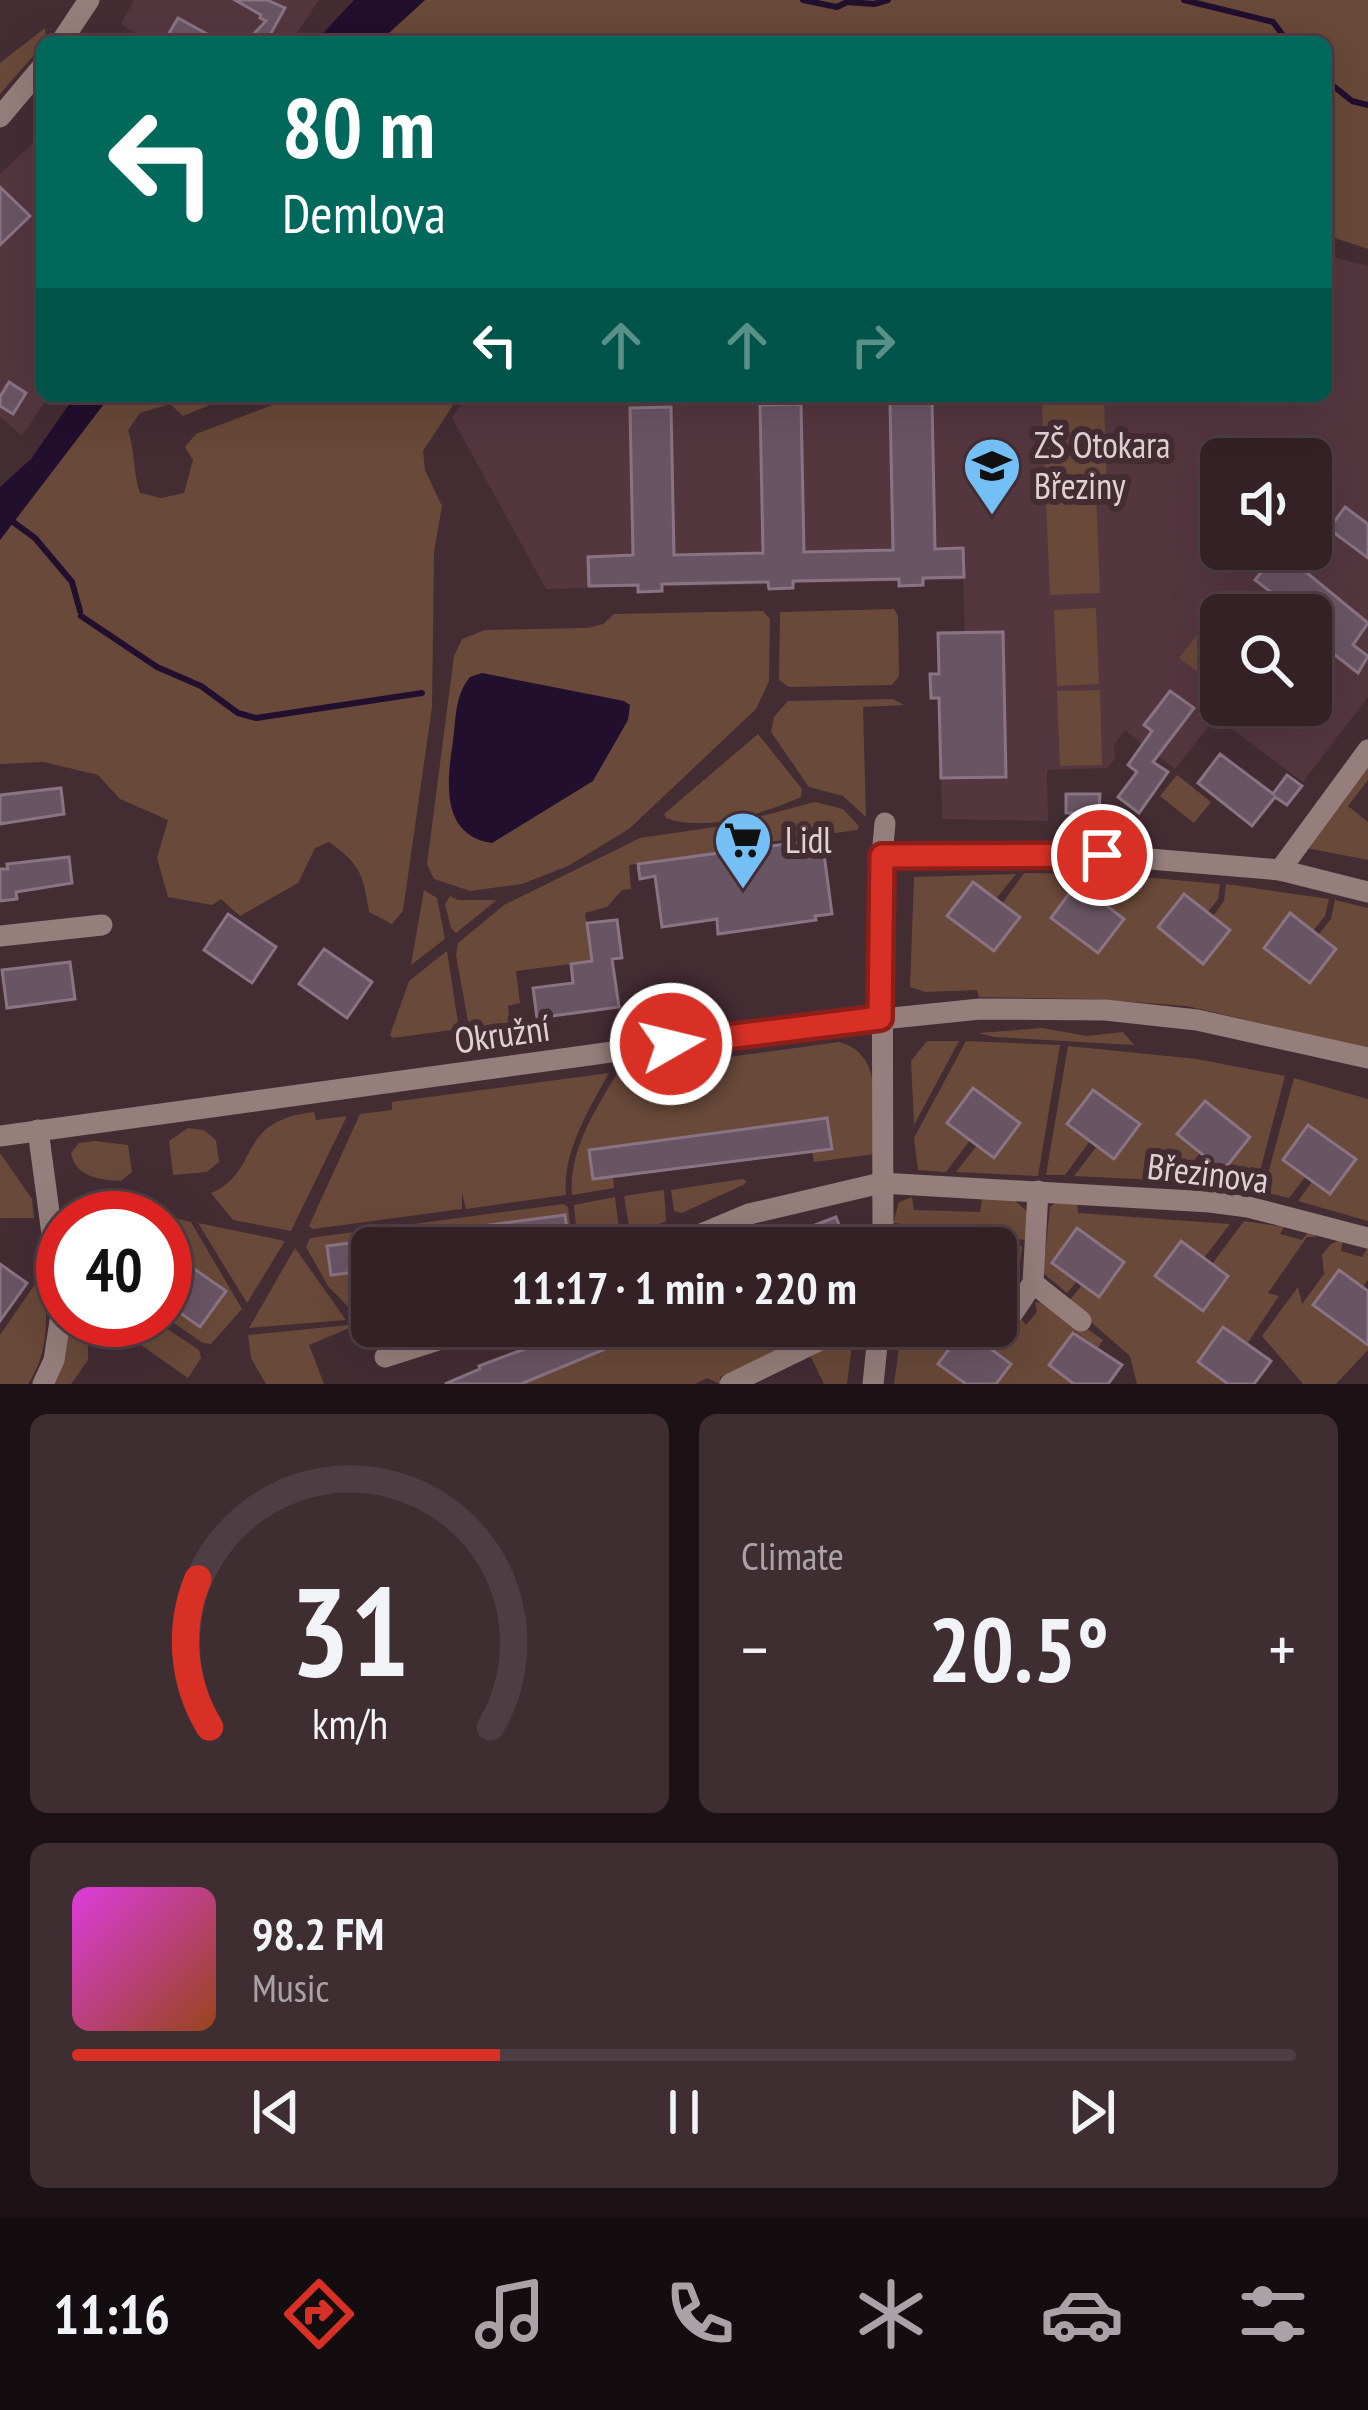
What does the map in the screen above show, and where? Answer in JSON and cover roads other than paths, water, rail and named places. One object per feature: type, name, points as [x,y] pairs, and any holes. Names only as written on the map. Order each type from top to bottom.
[{"type":"street","points":[[65,36],[89,0]]},
{"type":"street","points":[[0,117],[36,74]]},
{"type":"street","points":[[1280,870],[1368,750]]},
{"type":"street","points":[[882,1227],[880,1018],[885,823]]},
{"type":"street","points":[[882,856],[1102,855],[1280,870],[1368,892]]},
{"type":"street","points":[[0,936],[102,925]]},
{"type":"street","name":"Okružní","points":[[0,1136],[880,1018],[980,1009],[1105,1010],[1197,1020],[1368,1058]]},
{"type":"street","points":[[38,1130],[62,1308],[54,1360],[43,1384]]},
{"type":"street","name":"Březinova","points":[[718,1227],[749,1214],[881,1183],[1248,1207],[1368,1238]]},
{"type":"street","points":[[1017,1306],[1033,1283],[1038,1191]]},
{"type":"street","points":[[1033,1283],[1081,1321]]},
{"type":"street","points":[[385,1357],[416,1347]]},
{"type":"street","points":[[730,1384],[806,1347]]},
{"type":"street","points":[[873,1384],[877,1347]]},
{"type":"waterway","points":[[803,0],[837,7],[888,0]]},
{"type":"waterway","points":[[1184,0],[1273,22],[1284,36]]},
{"type":"waterway","points":[[1332,85],[1352,101],[1368,105]]},
{"type":"waterway","points":[[9,519],[35,538],[72,582],[80,611]]},
{"type":"waterway","points":[[81,616],[157,667],[201,686],[238,713],[256,718],[422,693]]},
{"type":"place","name":"ZŠ Otokara Březiny","points":[[992,517]]},
{"type":"place","name":"Lidl","points":[[743,891]]}]
